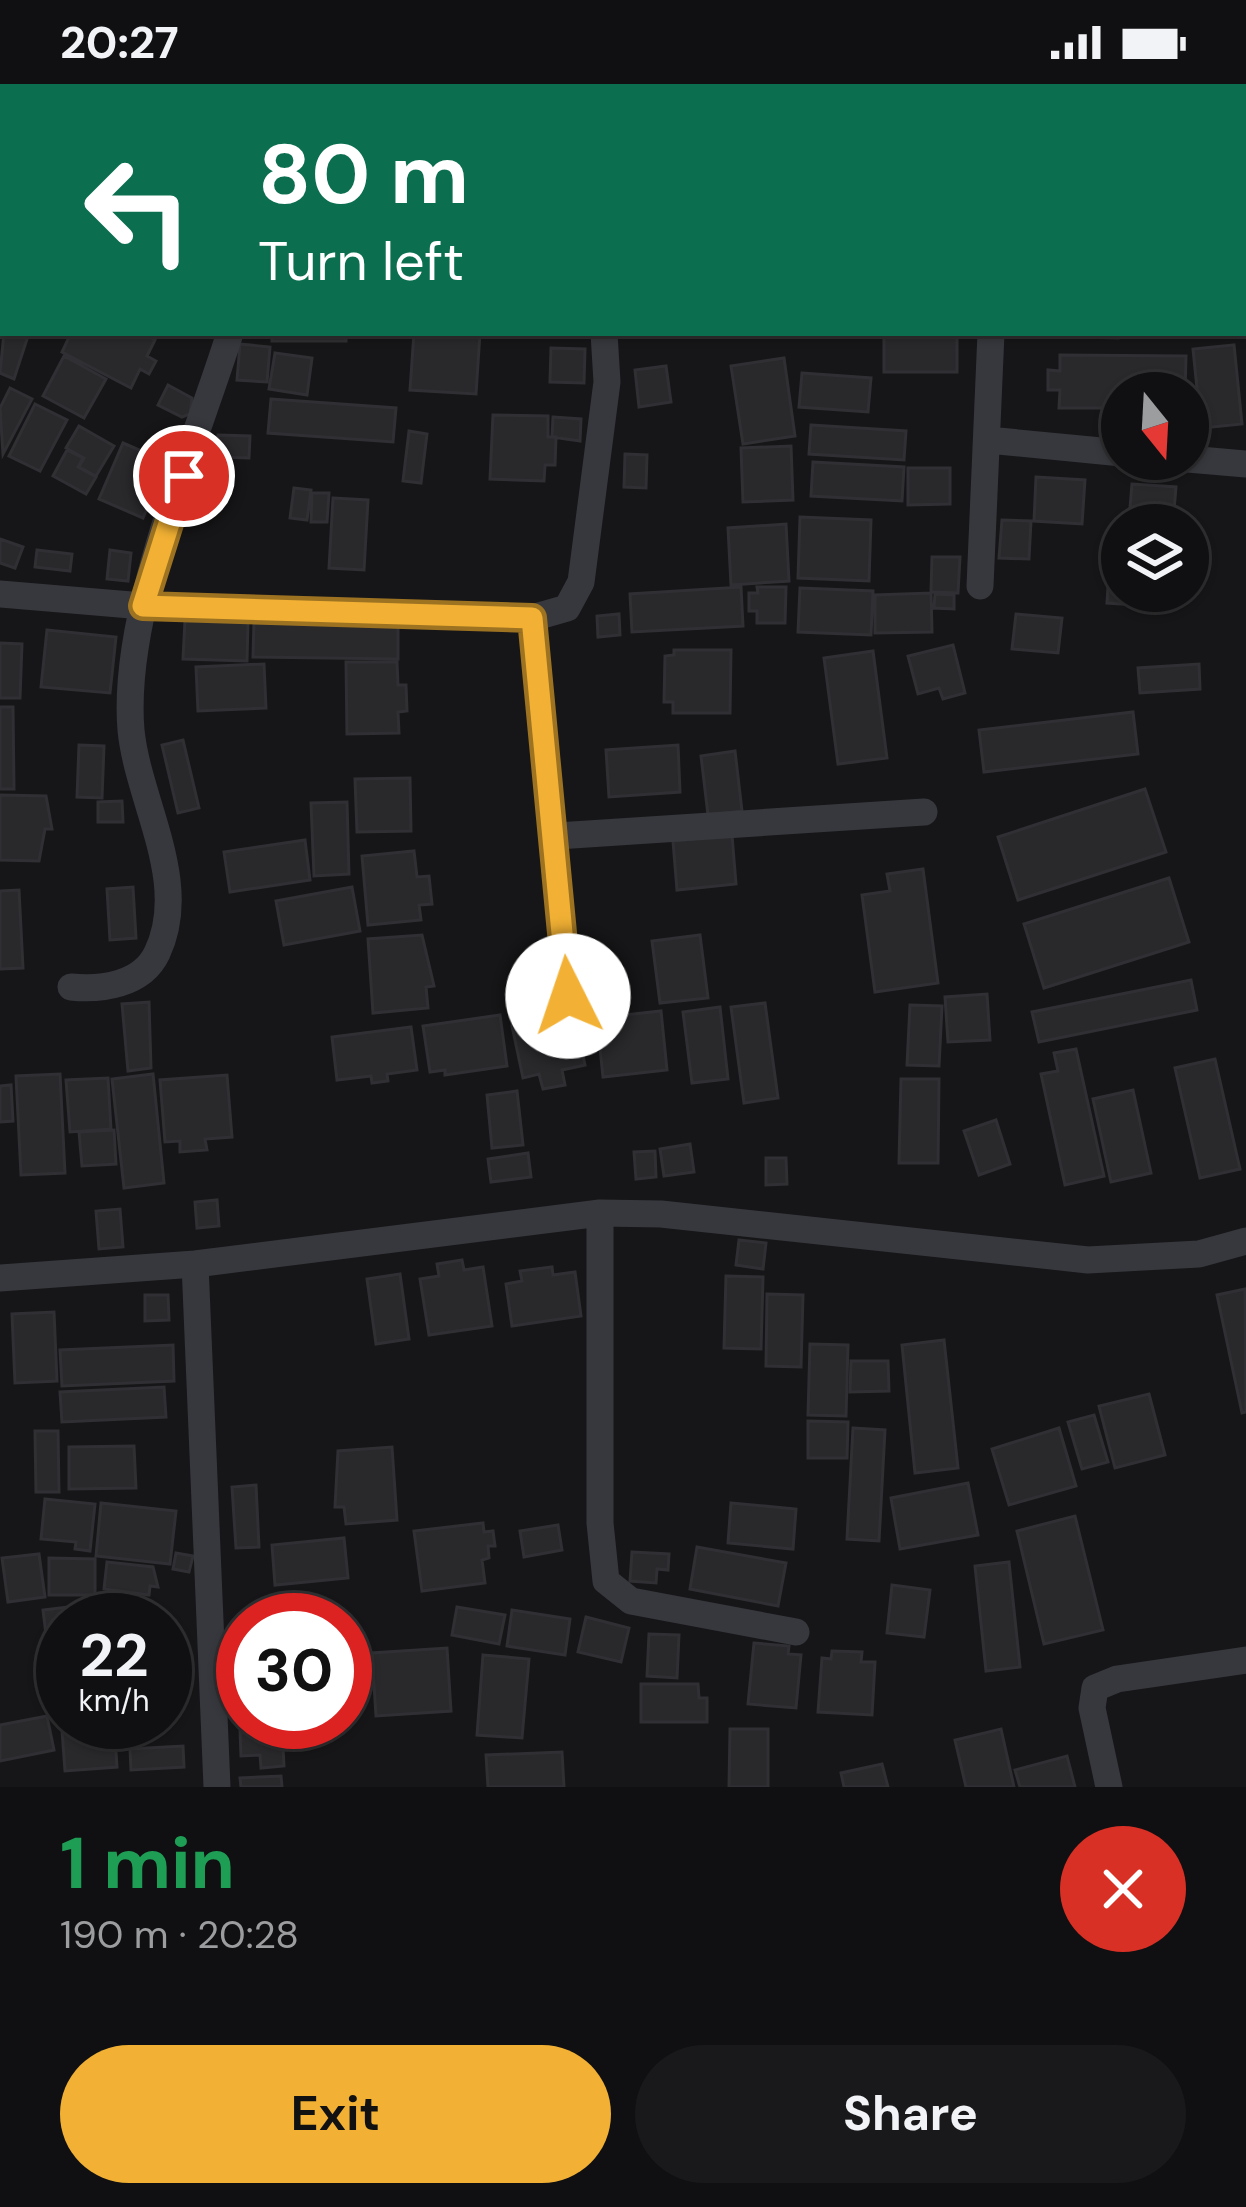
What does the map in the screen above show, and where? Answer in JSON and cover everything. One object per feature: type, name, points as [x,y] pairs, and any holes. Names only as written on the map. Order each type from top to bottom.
[{"type":"street","points":[[71,987],[110,990],[156,958],[170,916],[159,842],[132,734],[129,664],[229,336]]},
{"type":"street","points":[[0,594],[143,606],[532,618],[567,608],[580,582],[607,382],[604,336]]},
{"type":"street","points":[[980,586],[991,336]]},
{"type":"street","points":[[988,440],[1101,451]]},
{"type":"street","points":[[1209,461],[1246,464]]},
{"type":"street","points":[[532,618],[557,836],[568,996]]},
{"type":"street","points":[[557,836],[924,812]]},
{"type":"street","points":[[0,1278],[195,1264],[600,1213],[661,1214],[1088,1260],[1198,1254],[1246,1241]]},
{"type":"street","points":[[600,1213],[600,1523],[606,1581],[631,1600],[796,1632]]},
{"type":"street","points":[[195,1264],[217,1787]]},
{"type":"street","points":[[1109,1787],[1092,1708],[1095,1688],[1117,1679],[1246,1660]]},
{"type":"building","points":[[4,336],[28,336],[14,379],[0,373]]},
{"type":"building","points":[[70,336],[147,336],[155,340],[147,356],[156,361],[149,374],[140,369],[131,388],[62,352]]},
{"type":"building","points":[[272,336],[346,336],[346,341],[272,341]]},
{"type":"building","points":[[414,336],[480,336],[476,394],[410,390]]},
{"type":"building","points":[[884,336],[957,336],[957,372],[884,372]]},
{"type":"building","points":[[240,344],[270,347],[267,382],[237,380]]},
{"type":"building","points":[[1234,345],[1242,424],[1209,427],[1209,372],[1195,372],[1193,349]]},
{"type":"building","points":[[551,348],[585,349],[584,383],[550,382]]},
{"type":"building","points":[[275,353],[312,358],[307,395],[269,389]]},
{"type":"building","points":[[1060,355],[1186,356],[1186,372],[1101,372],[1101,408],[1059,408],[1060,390],[1048,390],[1048,370],[1060,371]]},
{"type":"building","points":[[64,356],[106,379],[84,418],[43,396]]},
{"type":"building","points":[[784,358],[795,436],[743,444],[731,366]]},
{"type":"building","points":[[666,366],[671,402],[639,407],[635,370]]},
{"type":"building","points":[[802,373],[871,378],[868,412],[799,407]]},
{"type":"building","points":[[168,385],[192,398],[190,414],[182,417],[158,405]]},
{"type":"building","points":[[10,388],[32,399],[3,454],[0,408]]},
{"type":"building","points":[[271,399],[396,408],[393,442],[268,433]]},
{"type":"building","points":[[35,404],[67,420],[40,471],[9,456]]},
{"type":"building","points":[[493,415],[548,416],[548,437],[556,437],[555,465],[545,465],[544,481],[490,479]]},
{"type":"building","points":[[553,417],[581,419],[580,441],[552,437]]},
{"type":"building","points":[[811,425],[906,431],[904,460],[809,454]]},
{"type":"building","points":[[79,426],[114,446],[96,476],[79,467],[84,458],[66,448]]},
{"type":"building","points":[[409,431],[427,434],[421,483],[403,481]]},
{"type":"building","points":[[218,435],[250,436],[249,458],[217,457]]},
{"type":"building","points":[[123,443],[167,462],[143,518],[99,499]]},
{"type":"building","points":[[791,446],[793,500],[743,502],[741,448]]},
{"type":"building","points":[[67,450],[83,458],[78,467],[96,477],[86,494],[53,476]]},
{"type":"building","points":[[625,454],[647,455],[646,488],[624,487]]},
{"type":"building","points":[[813,462],[904,467],[902,501],[811,496]]},
{"type":"building","points":[[908,468],[950,468],[950,504],[908,505]]},
{"type":"building","points":[[1036,477],[1085,480],[1082,524],[1034,521]]},
{"type":"building","points":[[1132,484],[1176,487],[1175,504],[1130,504]]},
{"type":"building","points":[[294,488],[311,490],[307,520],[290,518]]},
{"type":"building","points":[[312,493],[329,493],[327,522],[311,522]]},
{"type":"building","points":[[333,498],[368,500],[364,570],[329,568]]},
{"type":"building","points":[[800,517],[871,520],[869,581],[798,578]]},
{"type":"building","points":[[1002,520],[1031,521],[1029,559],[999,558]]},
{"type":"building","points":[[786,524],[789,581],[731,585],[728,528]]},
{"type":"building","points":[[0,539],[23,547],[15,568],[0,563]]},
{"type":"building","points":[[37,550],[72,554],[70,571],[35,567]]},
{"type":"building","points":[[110,550],[131,553],[128,581],[107,579]]},
{"type":"building","points":[[932,557],[960,557],[958,593],[931,592]]},
{"type":"building","points":[[741,587],[743,626],[632,632],[630,594]]},
{"type":"building","points":[[757,587],[786,587],[785,623],[757,623],[757,611],[749,611],[749,593],[758,593]]},
{"type":"building","points":[[800,588],[873,591],[871,635],[798,632]]},
{"type":"building","points":[[931,593],[932,632],[875,633],[875,595]]},
{"type":"building","points":[[935,594],[954,595],[954,609],[934,608]]},
{"type":"building","points":[[619,614],[620,635],[598,637],[597,616]]},
{"type":"building","points":[[1016,614],[1062,618],[1058,653],[1012,649]]},
{"type":"building","points":[[185,620],[248,622],[247,661],[183,659]]},
{"type":"building","points":[[254,621],[398,623],[398,659],[253,657]]},
{"type":"building","points":[[47,630],[116,637],[110,693],[41,687]]},
{"type":"building","points":[[0,643],[22,644],[20,698],[0,698]]},
{"type":"building","points":[[953,645],[965,693],[943,699],[939,688],[918,694],[908,656]]},
{"type":"building","points":[[674,650],[731,650],[730,713],[673,713],[673,702],[664,702],[665,656],[674,655]]},
{"type":"building","points":[[873,651],[887,758],[838,764],[824,658]]},
{"type":"building","points":[[346,662],[397,662],[398,685],[406,685],[407,711],[398,712],[399,733],[347,734]]},
{"type":"building","points":[[264,664],[266,708],[198,711],[196,667]]},
{"type":"building","points":[[1199,664],[1200,689],[1140,693],[1138,668]]},
{"type":"building","points":[[0,707],[13,707],[14,789],[0,789]]},
{"type":"building","points":[[1133,712],[1138,754],[984,772],[979,730]]},
{"type":"building","points":[[183,740],[199,808],[178,813],[162,745]]},
{"type":"building","points":[[79,745],[104,746],[102,798],[77,797]]},
{"type":"building","points":[[678,745],[680,792],[609,797],[606,750]]},
{"type":"building","points":[[735,751],[742,811],[708,815],[701,756]]},
{"type":"building","points":[[410,778],[411,831],[357,832],[355,779]]},
{"type":"building","points":[[1145,789],[1166,852],[1018,900],[998,837]]},
{"type":"building","points":[[0,795],[46,796],[52,829],[45,829],[39,861],[0,860]]},
{"type":"building","points":[[122,801],[123,822],[98,822],[98,802]]},
{"type":"building","points":[[347,802],[349,874],[314,876],[311,803]]},
{"type":"building","points":[[732,835],[736,884],[677,890],[673,841]]},
{"type":"building","points":[[305,840],[310,880],[230,892],[224,852]]},
{"type":"building","points":[[414,851],[417,877],[429,876],[432,904],[419,905],[421,920],[368,925],[362,856]]},
{"type":"building","points":[[923,869],[938,983],[875,992],[862,895],[890,891],[887,874]]},
{"type":"building","points":[[1169,878],[1189,942],[1044,988],[1024,924]]},
{"type":"building","points":[[133,887],[136,938],[110,940],[107,889]]},
{"type":"building","points":[[352,887],[360,931],[284,945],[276,901]]},
{"type":"building","points":[[19,890],[23,968],[0,969],[0,891]]},
{"type":"building","points":[[422,935],[434,986],[426,987],[428,1008],[373,1013],[368,939]]},
{"type":"building","points":[[700,935],[708,998],[660,1003],[652,941]]},
{"type":"building","points":[[1191,980],[1197,1010],[1039,1042],[1032,1012]]},
{"type":"building","points":[[987,994],[990,1040],[948,1042],[945,997]]},
{"type":"building","points":[[149,1002],[151,1068],[128,1071],[122,1004]]},
{"type":"building","points":[[765,1003],[778,1098],[744,1103],[731,1007]]},
{"type":"building","points":[[910,1005],[942,1006],[939,1066],[907,1065]]},
{"type":"building","points":[[720,1007],[728,1079],[692,1083],[683,1012]]},
{"type":"building","points":[[661,1011],[667,1070],[603,1077],[597,1018]]},
{"type":"building","points":[[574,1013],[585,1065],[562,1070],[565,1085],[543,1089],[539,1074],[523,1078],[512,1026]]},
{"type":"building","points":[[500,1015],[507,1066],[445,1075],[445,1070],[430,1072],[423,1026]]},
{"type":"building","points":[[411,1027],[417,1070],[387,1074],[388,1081],[372,1083],[371,1076],[337,1080],[332,1037]]},
{"type":"building","points":[[1076,1049],[1104,1176],[1065,1185],[1041,1074],[1058,1071],[1054,1053]]},
{"type":"building","points":[[1215,1059],[1240,1169],[1200,1178],[1175,1068]]},
{"type":"building","points":[[60,1074],[65,1173],[21,1175],[16,1076]]},
{"type":"building","points":[[153,1074],[164,1183],[124,1188],[112,1079]]},
{"type":"building","points":[[227,1075],[232,1137],[205,1139],[207,1150],[180,1152],[180,1141],[165,1142],[160,1080]]},
{"type":"building","points":[[108,1078],[111,1129],[70,1132],[66,1080]]},
{"type":"building","points":[[901,1079],[939,1079],[938,1163],[899,1163]]},
{"type":"building","points":[[11,1085],[13,1121],[0,1122],[0,1086]]},
{"type":"building","points":[[1133,1090],[1151,1173],[1111,1182],[1093,1099]]},
{"type":"building","points":[[517,1091],[523,1145],[492,1148],[487,1095]]},
{"type":"building","points":[[996,1120],[1010,1164],[979,1175],[964,1131]]},
{"type":"building","points":[[114,1130],[116,1164],[82,1166],[79,1132]]},
{"type":"building","points":[[690,1144],[694,1172],[664,1176],[660,1149]]},
{"type":"building","points":[[655,1151],[656,1177],[636,1179],[634,1152]]},
{"type":"building","points":[[528,1153],[531,1177],[491,1182],[488,1159]]},
{"type":"building","points":[[766,1158],[786,1158],[787,1184],[766,1185]]},
{"type":"building","points":[[217,1200],[219,1226],[197,1228],[195,1202]]},
{"type":"building","points":[[120,1209],[123,1247],[99,1249],[96,1211]]},
{"type":"building","points":[[739,1240],[766,1243],[763,1269],[736,1265]]},
{"type":"building","points":[[462,1260],[464,1270],[483,1267],[492,1326],[429,1335],[420,1279],[439,1276],[437,1264]]},
{"type":"building","points":[[552,1267],[553,1275],[575,1272],[581,1316],[512,1326],[506,1284],[522,1281],[520,1271]]},
{"type":"building","points":[[400,1274],[409,1339],[376,1344],[367,1279]]},
{"type":"building","points":[[726,1276],[763,1277],[761,1349],[724,1348]]},
{"type":"building","points":[[1245,1289],[1246,1412],[1242,1413],[1217,1295]]},
{"type":"building","points":[[767,1294],[803,1295],[801,1367],[766,1366]]},
{"type":"building","points":[[145,1295],[168,1295],[169,1320],[145,1321]]},
{"type":"building","points":[[54,1312],[57,1381],[15,1383],[12,1314]]},
{"type":"building","points":[[944,1340],[958,1468],[915,1473],[902,1345]]},
{"type":"building","points":[[810,1344],[848,1345],[846,1416],[808,1415]]},
{"type":"building","points":[[173,1345],[174,1381],[62,1386],[60,1350]]},
{"type":"building","points":[[851,1361],[888,1361],[889,1391],[850,1392]]},
{"type":"building","points":[[164,1387],[166,1417],[62,1422],[60,1392]]},
{"type":"building","points":[[1149,1394],[1165,1455],[1115,1468],[1099,1406]]},
{"type":"building","points":[[1094,1415],[1108,1462],[1082,1469],[1068,1422]]},
{"type":"building","points":[[808,1421],[848,1422],[847,1458],[808,1458]]},
{"type":"building","points":[[853,1428],[885,1430],[879,1541],[847,1539]]},
{"type":"building","points":[[1059,1428],[1076,1486],[1009,1505],[992,1449]]},
{"type":"building","points":[[35,1431],[58,1431],[59,1492],[36,1492]]},
{"type":"building","points":[[134,1446],[136,1488],[69,1489],[69,1447]]},
{"type":"building","points":[[392,1447],[397,1520],[346,1524],[344,1507],[335,1507],[338,1451]]},
{"type":"building","points":[[968,1483],[978,1535],[900,1549],[891,1498]]},
{"type":"building","points":[[256,1485],[259,1547],[236,1548],[232,1487]]},
{"type":"building","points":[[45,1499],[95,1504],[90,1551],[75,1549],[76,1542],[41,1539]]},
{"type":"building","points":[[101,1503],[176,1511],[170,1564],[96,1556]]},
{"type":"building","points":[[731,1503],[796,1509],[793,1549],[728,1543]]},
{"type":"building","points":[[1075,1516],[1103,1630],[1044,1644],[1017,1531]]},
{"type":"building","points":[[483,1523],[484,1532],[493,1531],[495,1546],[488,1546],[489,1558],[482,1560],[485,1583],[422,1591],[414,1531]]},
{"type":"building","points":[[558,1525],[562,1550],[524,1557],[520,1531]]},
{"type":"building","points":[[344,1538],[348,1578],[275,1585],[272,1545]]},
{"type":"building","points":[[697,1547],[786,1563],[778,1606],[690,1589]]},
{"type":"building","points":[[632,1552],[669,1554],[668,1570],[657,1569],[656,1583],[630,1581]]},
{"type":"building","points":[[176,1553],[193,1556],[189,1572],[173,1569]]},
{"type":"building","points":[[39,1554],[44,1593],[8,1602],[2,1558]]},
{"type":"building","points":[[49,1558],[95,1559],[95,1593],[49,1593]]},
{"type":"building","points":[[107,1562],[153,1567],[158,1587],[150,1586],[149,1593],[104,1589]]},
{"type":"building","points":[[1009,1562],[1020,1667],[986,1671],[975,1566]]},
{"type":"building","points":[[892,1585],[930,1590],[924,1637],[887,1633]]},
{"type":"building","points":[[457,1607],[505,1615],[499,1644],[452,1635]]},
{"type":"building","points":[[512,1610],[570,1619],[565,1655],[507,1646]]},
{"type":"building","points":[[586,1617],[629,1628],[621,1662],[578,1652]]},
{"type":"building","points":[[649,1634],[679,1635],[677,1678],[647,1676]]},
{"type":"building","points":[[754,1643],[789,1646],[788,1654],[801,1655],[796,1708],[748,1704]]},
{"type":"building","points":[[447,1648],[451,1711],[376,1716],[372,1653]]},
{"type":"building","points":[[832,1651],[862,1652],[861,1662],[875,1662],[872,1715],[818,1712],[822,1658],[831,1659]]},
{"type":"building","points":[[483,1655],[529,1659],[522,1738],[477,1735]]},
{"type":"building","points":[[641,1684],[698,1684],[699,1698],[707,1698],[707,1722],[641,1722]]},
{"type":"building","points":[[36,1718],[36,1749],[54,1750],[0,1761],[0,1725]]},
{"type":"building","points":[[730,1729],[768,1729],[768,1787],[729,1787]]},
{"type":"building","points":[[1001,1729],[1014,1787],[966,1787],[955,1740]]},
{"type":"building","points":[[63,1749],[116,1749],[117,1767],[65,1771]]},
{"type":"building","points":[[130,1749],[183,1749],[184,1767],[131,1770]]},
{"type":"building","points":[[241,1749],[283,1749],[284,1766],[261,1768],[260,1755],[241,1756]]},
{"type":"building","points":[[562,1752],[564,1787],[488,1787],[486,1755]]},
{"type":"building","points":[[1067,1756],[1075,1787],[1020,1787],[1015,1770]]},
{"type":"building","points":[[882,1764],[888,1787],[844,1787],[841,1773]]},
{"type":"building","points":[[281,1776],[282,1787],[241,1787],[240,1778]]},
{"type":"route","points":[[184,476],[143,606],[532,618],[557,836],[568,996]]}]
